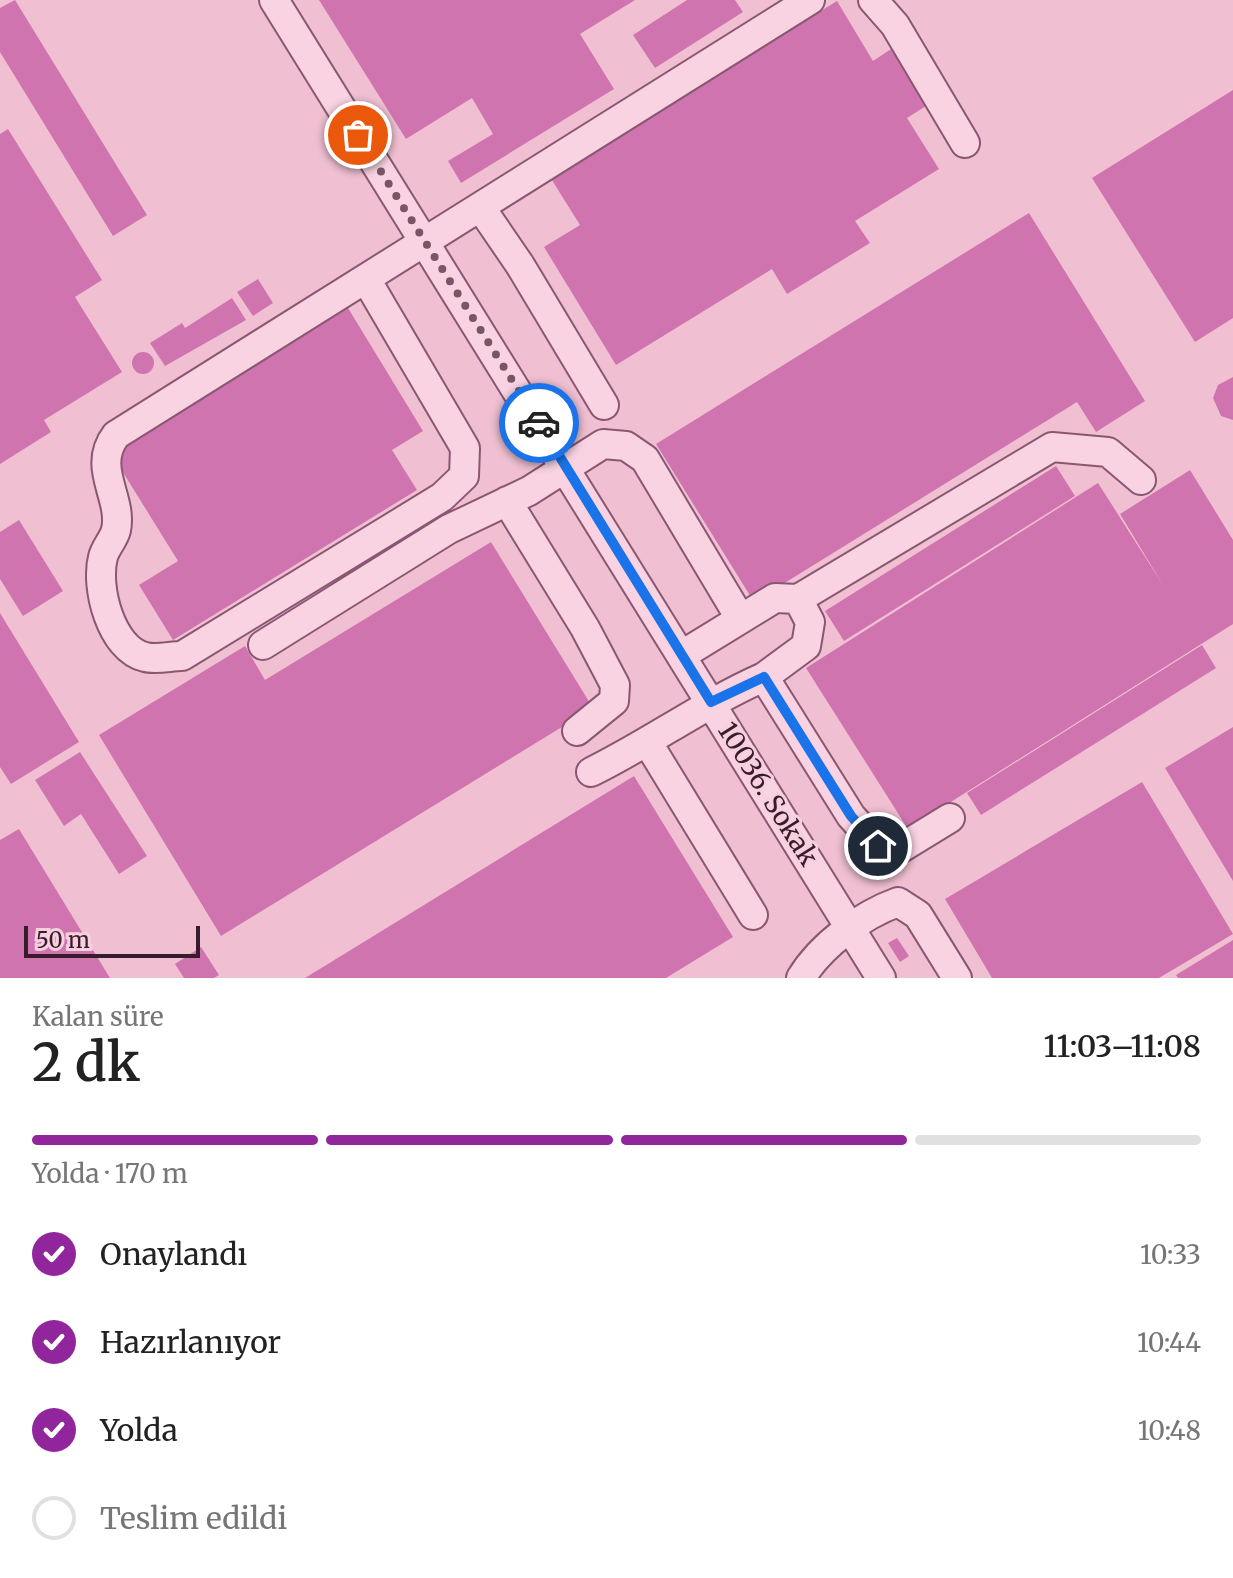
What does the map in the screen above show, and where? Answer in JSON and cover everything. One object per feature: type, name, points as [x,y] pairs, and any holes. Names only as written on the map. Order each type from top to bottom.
[{"type":"street","name":"10036. Sokak","points":[[274,0],[567,467],[881,978]]},
{"type":"street","points":[[366,279],[465,448],[464,476],[442,497],[182,656],[144,657],[120,643],[105,608],[102,559],[117,529],[106,448],[116,435],[366,279],[426,244],[810,0]]},
{"type":"street","points":[[873,0],[895,25],[965,143]]},
{"type":"street","points":[[481,208],[520,265],[604,405]]},
{"type":"street","points":[[263,645],[449,529],[507,501],[603,444],[626,446],[645,459],[740,618]]},
{"type":"street","points":[[682,655],[775,598],[798,599],[1052,447],[1108,452],[1141,480]]},
{"type":"street","points":[[507,501],[585,628],[615,685],[614,701],[577,731]]},
{"type":"street","points":[[591,772],[648,743],[711,702],[764,677],[806,646],[810,622],[798,599]]},
{"type":"street","points":[[764,677],[851,816],[878,846],[901,848],[950,818]]},
{"type":"street","points":[[648,743],[753,915]]},
{"type":"street","points":[[801,978],[814,957],[873,911],[898,902],[918,915],[957,978]]},
{"type":"building","points":[[15,0],[147,215],[113,236],[0,52],[0,8]]},
{"type":"building","points":[[319,0],[635,0],[580,34],[614,89],[461,183],[448,161],[493,134],[472,98],[406,139]]},
{"type":"building","points":[[687,0],[735,0],[743,12],[655,68],[633,35]]},
{"type":"building","points":[[837,1],[873,61],[891,49],[926,106],[907,118],[939,169],[855,221],[870,243],[787,294],[772,269],[616,365],[544,247],[580,225],[550,177]]},
{"type":"building","points":[[1233,90],[1233,318],[1195,342],[1092,178]]},
{"type":"building","points":[[8,129],[102,280],[75,297],[122,372],[44,420],[51,432],[0,464],[0,134]]},
{"type":"building","points":[[1029,213],[1145,401],[1096,432],[1077,402],[754,602],[656,444]]},
{"type":"building","points":[[258,279],[273,303],[253,316],[237,292]]},
{"type":"building","points":[[232,298],[246,320],[165,366],[150,343],[182,323],[185,328]]},
{"type":"building","points":[[348,308],[423,431],[392,450],[417,490],[173,640],[139,585],[178,561],[111,453]]},
{"type":"building","points":[[143,352],[151,355],[154,363],[151,371],[143,374],[135,371],[132,363],[135,355]]},
{"type":"building","points":[[1233,377],[1233,420],[1221,416],[1213,398],[1218,385]]},
{"type":"building","points":[[1056,466],[1075,496],[844,641],[825,611]]},
{"type":"building","points":[[1190,470],[1233,540],[1233,624],[908,829],[806,668],[1098,483],[1163,585],[1120,514]]},
{"type":"building","points":[[19,520],[63,591],[23,616],[0,579],[0,532]]},
{"type":"building","points":[[491,542],[593,708],[221,936],[99,735],[245,646],[265,680]]},
{"type":"building","points":[[0,613],[79,742],[11,784],[0,767]]},
{"type":"building","points":[[1202,645],[1216,668],[981,815],[967,793]]},
{"type":"building","points":[[1233,727],[1233,881],[1165,768]]},
{"type":"building","points":[[80,752],[147,856],[119,874],[81,814],[64,826],[35,780]]},
{"type":"building","points":[[634,776],[733,937],[666,978],[305,978]]},
{"type":"building","points":[[1142,782],[1233,934],[1159,978],[992,978],[945,899]]},
{"type":"building","points":[[19,829],[110,978],[0,978],[0,840]]},
{"type":"building","points":[[897,938],[909,956],[900,962],[888,943]]},
{"type":"building","points":[[1233,940],[1233,978],[1178,978],[1176,975]]},
{"type":"building","points":[[201,947],[219,975],[214,978],[184,978],[175,964]]},
{"type":"way so far","points":[[358,135],[539,423]]},
{"type":"route","points":[[539,423],[711,702],[764,677],[851,816],[878,846]]}]
